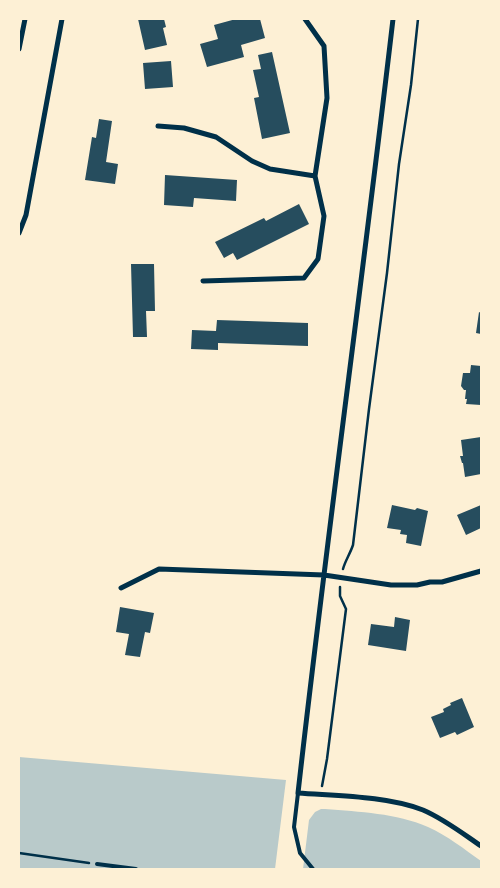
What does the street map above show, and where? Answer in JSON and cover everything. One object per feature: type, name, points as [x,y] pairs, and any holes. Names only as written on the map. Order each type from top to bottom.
[{"type":"street","points":[[19,49],[25,19]]},
{"type":"street","points":[[19,233],[26,215],[62,19]]},
{"type":"street","points":[[203,281],[304,278],[318,259],[324,216],[315,176],[327,98],[324,46],[305,19]]},
{"type":"street","points":[[393,19],[298,793],[400,803],[422,810],[443,820],[481,846]]},
{"type":"street","points":[[158,126],[184,128],[216,137],[252,161],[270,169],[315,176]]},
{"type":"street","points":[[121,588],[159,569],[324,575],[391,585],[417,585],[442,582],[481,570]]},
{"type":"lane","points":[[298,793],[294,827],[300,853],[313,869]]},
{"type":"lane","points":[[97,864],[136,869]]},
{"type":"path","points":[[321,795],[346,609],[340,596],[342,578],[344,564],[353,545],[418,19]]},
{"type":"path","points":[[19,852],[97,864]]},
{"type":"shaded area","points":[[19,757],[286,780],[275,869],[19,869]]},
{"type":"shaded area","points":[[321,809],[378,814],[416,822],[462,847],[481,861],[481,869],[303,869],[309,820],[315,812]]},
{"type":"building","points":[[138,19],[164,19],[166,27],[163,28],[167,45],[145,50]]},
{"type":"building","points":[[236,19],[260,19],[265,38],[241,45],[244,57],[207,67],[200,44],[218,39],[214,25]]},
{"type":"building","points":[[272,52],[290,133],[262,139],[254,98],[259,97],[253,70],[261,69],[258,55]]},
{"type":"building","points":[[171,61],[173,87],[145,89],[143,63]]},
{"type":"building","points":[[99,119],[112,121],[106,162],[118,164],[115,184],[85,180],[92,137],[96,138]]},
{"type":"building","points":[[165,175],[237,180],[236,201],[194,198],[193,207],[164,205]]},
{"type":"building","points":[[299,204],[309,224],[237,260],[233,253],[224,258],[215,242],[264,218],[266,221]]},
{"type":"building","points":[[131,264],[154,264],[155,311],[146,311],[147,337],[133,337]]},
{"type":"building","points":[[479,312],[481,313],[481,334],[476,333]]},
{"type":"building","points":[[217,320],[308,323],[308,346],[218,343],[218,350],[191,349],[192,330],[216,331]]},
{"type":"building","points":[[471,365],[481,366],[481,405],[466,404],[466,390],[461,386],[463,373],[470,373]]},
{"type":"building","points":[[481,437],[481,474],[465,477],[460,456],[463,456],[461,440]]},
{"type":"building","points":[[392,505],[428,511],[421,546],[406,543],[407,535],[400,534],[401,530],[387,528]]},
{"type":"building","points":[[481,505],[481,528],[466,535],[457,515]]},
{"type":"building","points":[[120,607],[154,613],[150,633],[145,632],[140,657],[125,655],[129,634],[116,632]]},
{"type":"building","points":[[395,617],[410,620],[406,651],[368,645],[371,624],[394,627]]},
{"type":"building","points":[[462,698],[474,727],[457,735],[455,732],[440,738],[431,717],[444,712],[443,709],[451,705],[450,703]]}]
